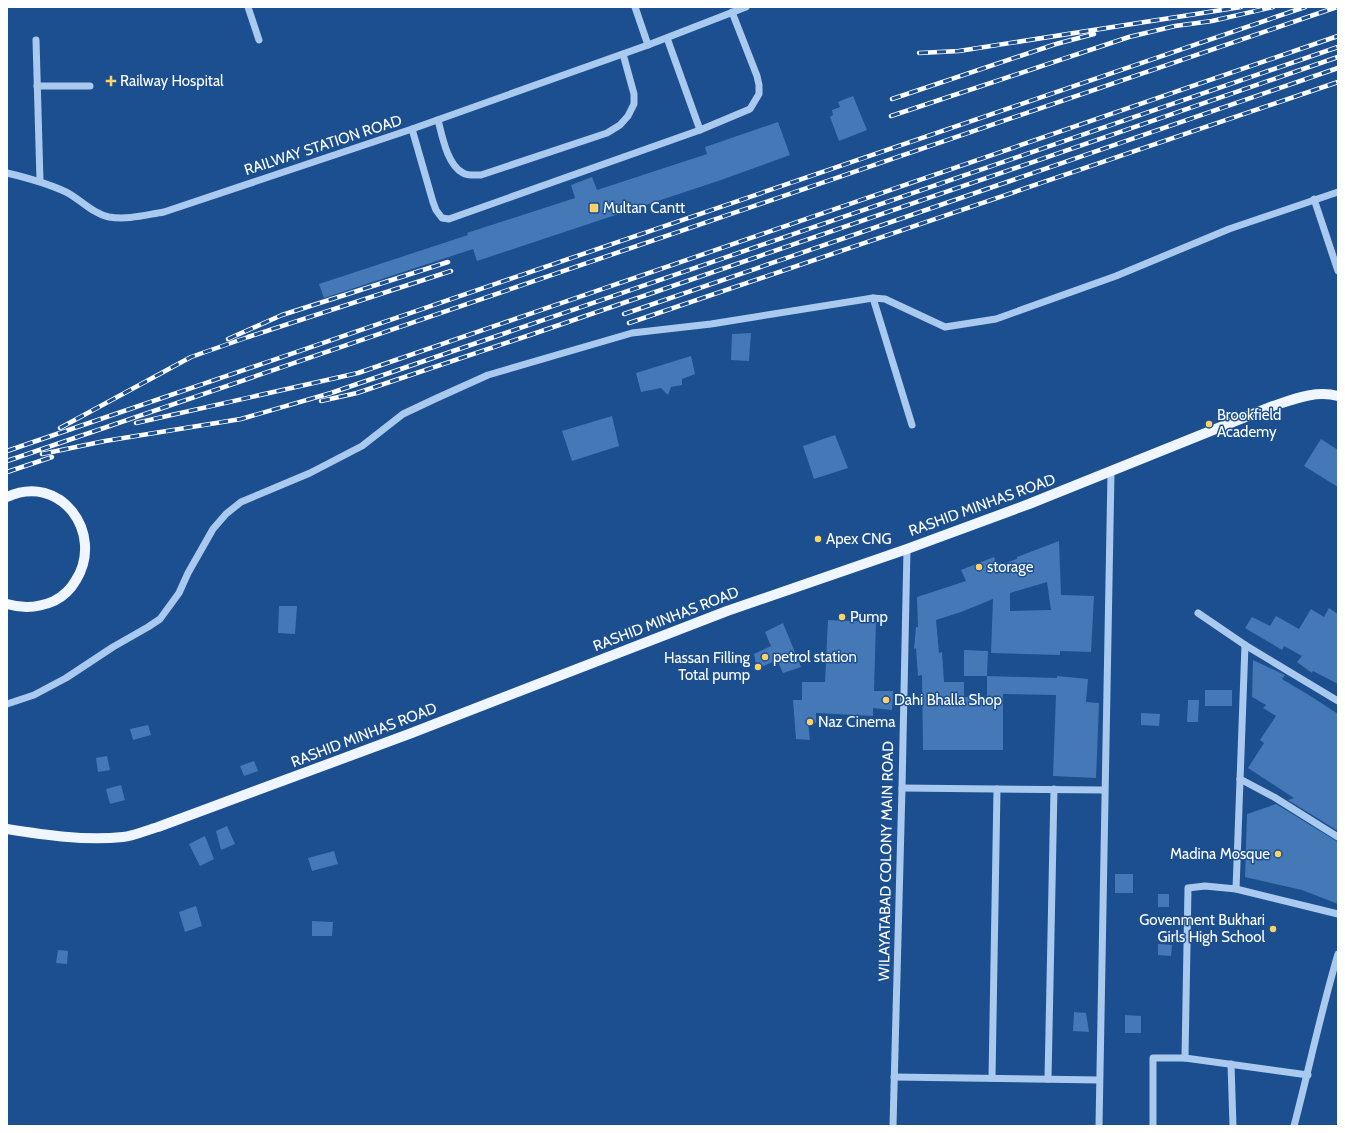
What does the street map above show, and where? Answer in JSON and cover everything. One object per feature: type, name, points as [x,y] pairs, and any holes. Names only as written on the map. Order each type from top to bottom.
[{"type":"main road","name":"RASHID MINHAS ROAD","points":[[7,830],[89,839],[124,837],[158,827],[409,734],[727,611],[907,549],[1029,504],[1274,406],[1304,396],[1335,393]]},
{"type":"main road","points":[[7,497],[18,493],[32,492],[44,493],[60,501],[74,514],[81,525],[84,534],[86,553],[80,574],[62,596],[39,606],[24,608],[7,604]]},
{"type":"street","points":[[248,7],[259,40]]},
{"type":"street","points":[[635,7],[648,45]]},
{"type":"street","name":"RAILWAY STATION ROAD","points":[[7,173],[40,181],[67,193],[107,216],[130,218],[164,212],[438,120],[648,45],[746,7]]},
{"type":"street","points":[[412,129],[436,210],[442,218],[449,219],[700,130],[750,109],[759,94],[757,76],[732,12]]},
{"type":"street","points":[[667,38],[700,130]]},
{"type":"street","points":[[36,40],[40,181]]},
{"type":"street","points":[[438,120],[446,149],[454,166],[462,173],[470,176],[481,175],[607,133],[620,125],[628,116],[634,104],[634,94],[623,54]]},
{"type":"street","points":[[38,86],[90,86]]},
{"type":"street","points":[[7,704],[34,695],[66,678],[113,647],[160,619],[179,593],[188,573],[213,529],[226,514],[240,502],[310,473],[362,446],[403,414],[488,375],[632,333],[711,324],[873,298],[885,299],[945,327],[996,319],[1116,276],[1229,229],[1338,192]]},
{"type":"street","points":[[1314,200],[1338,271]]},
{"type":"street","points":[[873,298],[912,425]]},
{"type":"street","points":[[1099,1126],[1111,472]]},
{"type":"street","name":"WILAYATABAD COLONY MAIN ROAD","points":[[893,1126],[907,549]]},
{"type":"street","points":[[1198,613],[1245,645],[1338,701]]},
{"type":"street","points":[[1236,889],[1245,645]]},
{"type":"street","points":[[1240,779],[1274,796],[1338,837]]},
{"type":"street","points":[[902,788],[1104,790]]},
{"type":"street","points":[[992,1078],[997,789]]},
{"type":"street","points":[[1048,1079],[1054,789]]},
{"type":"street","points":[[1185,1058],[1188,888],[1204,886],[1236,889],[1338,914]]},
{"type":"street","points":[[1294,1126],[1308,1075],[1324,1003],[1335,975],[1338,954]]},
{"type":"street","points":[[1153,1126],[1153,1058],[1185,1058],[1308,1075]]},
{"type":"street","points":[[1231,1064],[1233,1126]]},
{"type":"street","points":[[894,1077],[1100,1080]]},
{"type":"building","points":[[853,96],[867,130],[839,141],[830,117],[833,115],[832,110],[840,107],[838,102]]},
{"type":"building","points":[[778,122],[790,155],[721,180],[477,261],[473,249],[324,298],[319,284],[468,235],[467,233],[575,198],[571,185],[592,177],[597,190],[707,154],[705,147]]},
{"type":"building","points":[[751,333],[749,361],[731,360],[732,334]]},
{"type":"building","points":[[691,356],[695,374],[682,379],[682,385],[671,387],[668,395],[661,388],[641,392],[636,373]]},
{"type":"building","points":[[612,416],[619,446],[572,461],[562,431]]},
{"type":"building","points":[[835,435],[848,468],[814,479],[803,446]]},
{"type":"building","points":[[1321,439],[1338,450],[1338,487],[1304,466]]},
{"type":"building","points":[[1059,541],[1061,595],[1094,596],[1091,652],[1060,651],[1060,655],[991,653],[993,599],[936,620],[939,653],[942,652],[944,682],[964,682],[964,697],[987,697],[987,676],[1057,678],[1057,676],[1088,679],[1086,702],[1099,703],[1096,778],[1053,776],[1056,695],[1003,694],[1003,750],[923,750],[922,675],[918,676],[916,648],[914,649],[916,627],[918,627],[917,597],[966,581],[961,570],[994,557],[997,566],[1017,559],[1017,557]],"holes":[[[1047,582],[1051,610],[1010,611],[1010,593]]]},
{"type":"building","points":[[279,606],[297,606],[295,634],[278,633]]},
{"type":"building","points":[[1329,608],[1338,614],[1338,684],[1313,671],[1312,673],[1297,662],[1302,656],[1284,646],[1282,650],[1245,628],[1252,617],[1270,626],[1276,616],[1299,629],[1311,609],[1324,617]]},
{"type":"building","points":[[828,620],[876,622],[874,691],[893,691],[892,710],[873,708],[873,716],[816,713],[816,723],[808,722],[810,740],[796,739],[793,700],[802,700],[802,682],[825,682]]},
{"type":"building","points":[[783,623],[801,667],[783,673],[777,660],[757,669],[754,654],[771,646],[765,632]]},
{"type":"building","points":[[964,650],[988,651],[987,676],[964,676]]},
{"type":"building","points":[[1253,660],[1285,675],[1282,679],[1338,714],[1338,831],[1288,800],[1294,798],[1248,768],[1264,743],[1260,740],[1276,716],[1263,708],[1266,705],[1252,697]]},
{"type":"building","points":[[1205,690],[1232,690],[1232,706],[1205,706]]},
{"type":"building","points":[[1188,700],[1199,700],[1198,722],[1187,722]]},
{"type":"building","points":[[1141,713],[1160,714],[1159,726],[1141,725]]},
{"type":"building","points":[[148,725],[151,735],[133,740],[130,729]]},
{"type":"building","points":[[107,756],[110,770],[98,772],[96,758]]},
{"type":"building","points":[[254,761],[258,771],[244,776],[240,766]]},
{"type":"building","points":[[121,785],[125,800],[110,804],[106,789]]},
{"type":"building","name":"Madina Mosque","points":[[1276,804],[1338,842],[1338,904],[1302,890],[1245,877],[1247,814]]},
{"type":"building","points":[[227,826],[235,844],[221,850],[216,831]]},
{"type":"building","points":[[205,836],[214,859],[200,866],[189,844]]},
{"type":"building","points":[[334,851],[338,864],[312,871],[308,858]]},
{"type":"building","points":[[1115,874],[1133,874],[1133,893],[1115,893]]},
{"type":"building","points":[[1158,894],[1169,894],[1169,907],[1158,907]]},
{"type":"building","points":[[196,906],[202,926],[185,932],[179,912]]},
{"type":"building","points":[[312,921],[333,922],[332,936],[312,936]]},
{"type":"building","points":[[1158,944],[1172,945],[1171,956],[1158,955]]},
{"type":"building","points":[[58,950],[68,951],[67,964],[56,963]]},
{"type":"building","points":[[1074,1012],[1086,1013],[1089,1032],[1073,1031]]},
{"type":"building","points":[[1125,1015],[1141,1016],[1141,1033],[1125,1033]]},
{"type":"railway","points":[[919,53],[959,51],[1241,7]]},
{"type":"railway","points":[[891,116],[1129,37],[1175,26],[1212,21],[1273,7]]},
{"type":"railway","points":[[7,451],[1305,7]]},
{"type":"railway","points":[[7,461],[1337,7]]},
{"type":"railway","points":[[892,99],[1056,44],[1094,34]]},
{"type":"railway","points":[[136,423],[358,373],[1338,36]]},
{"type":"railway","points":[[42,454],[105,441],[241,419],[331,393],[1338,47]]},
{"type":"railway","points":[[321,401],[357,393],[533,334],[1338,57]]},
{"type":"railway","points":[[624,314],[1338,68]]},
{"type":"railway","points":[[629,323],[1338,82]]},
{"type":"railway","points":[[228,339],[282,315],[448,262]]},
{"type":"railway","points":[[60,428],[191,357],[451,271]]},
{"type":"railway","points":[[7,472],[52,457]]},
{"type":"place","name":"Railway Hospital","points":[[111,81]]},
{"type":"place","name":"Multan Cantt","points":[[594,208]]},
{"type":"place","name":"Brookfield Academy","points":[[1209,424]]},
{"type":"place","name":"Apex CNG","points":[[818,539]]},
{"type":"place","name":"storage","points":[[979,567]]},
{"type":"place","name":"Pump","points":[[842,617]]},
{"type":"place","name":"petrol station","points":[[765,657]]},
{"type":"place","name":"Hassan Filling Total pump","points":[[758,667]]},
{"type":"place","name":"Dahi Bhalla Shop","points":[[886,700]]},
{"type":"place","name":"Naz Cinema","points":[[810,722]]},
{"type":"place","name":"Madina Mosque","points":[[1278,854]]},
{"type":"place","name":"Govenment Bukhari Girls High School","points":[[1273,929]]}]
